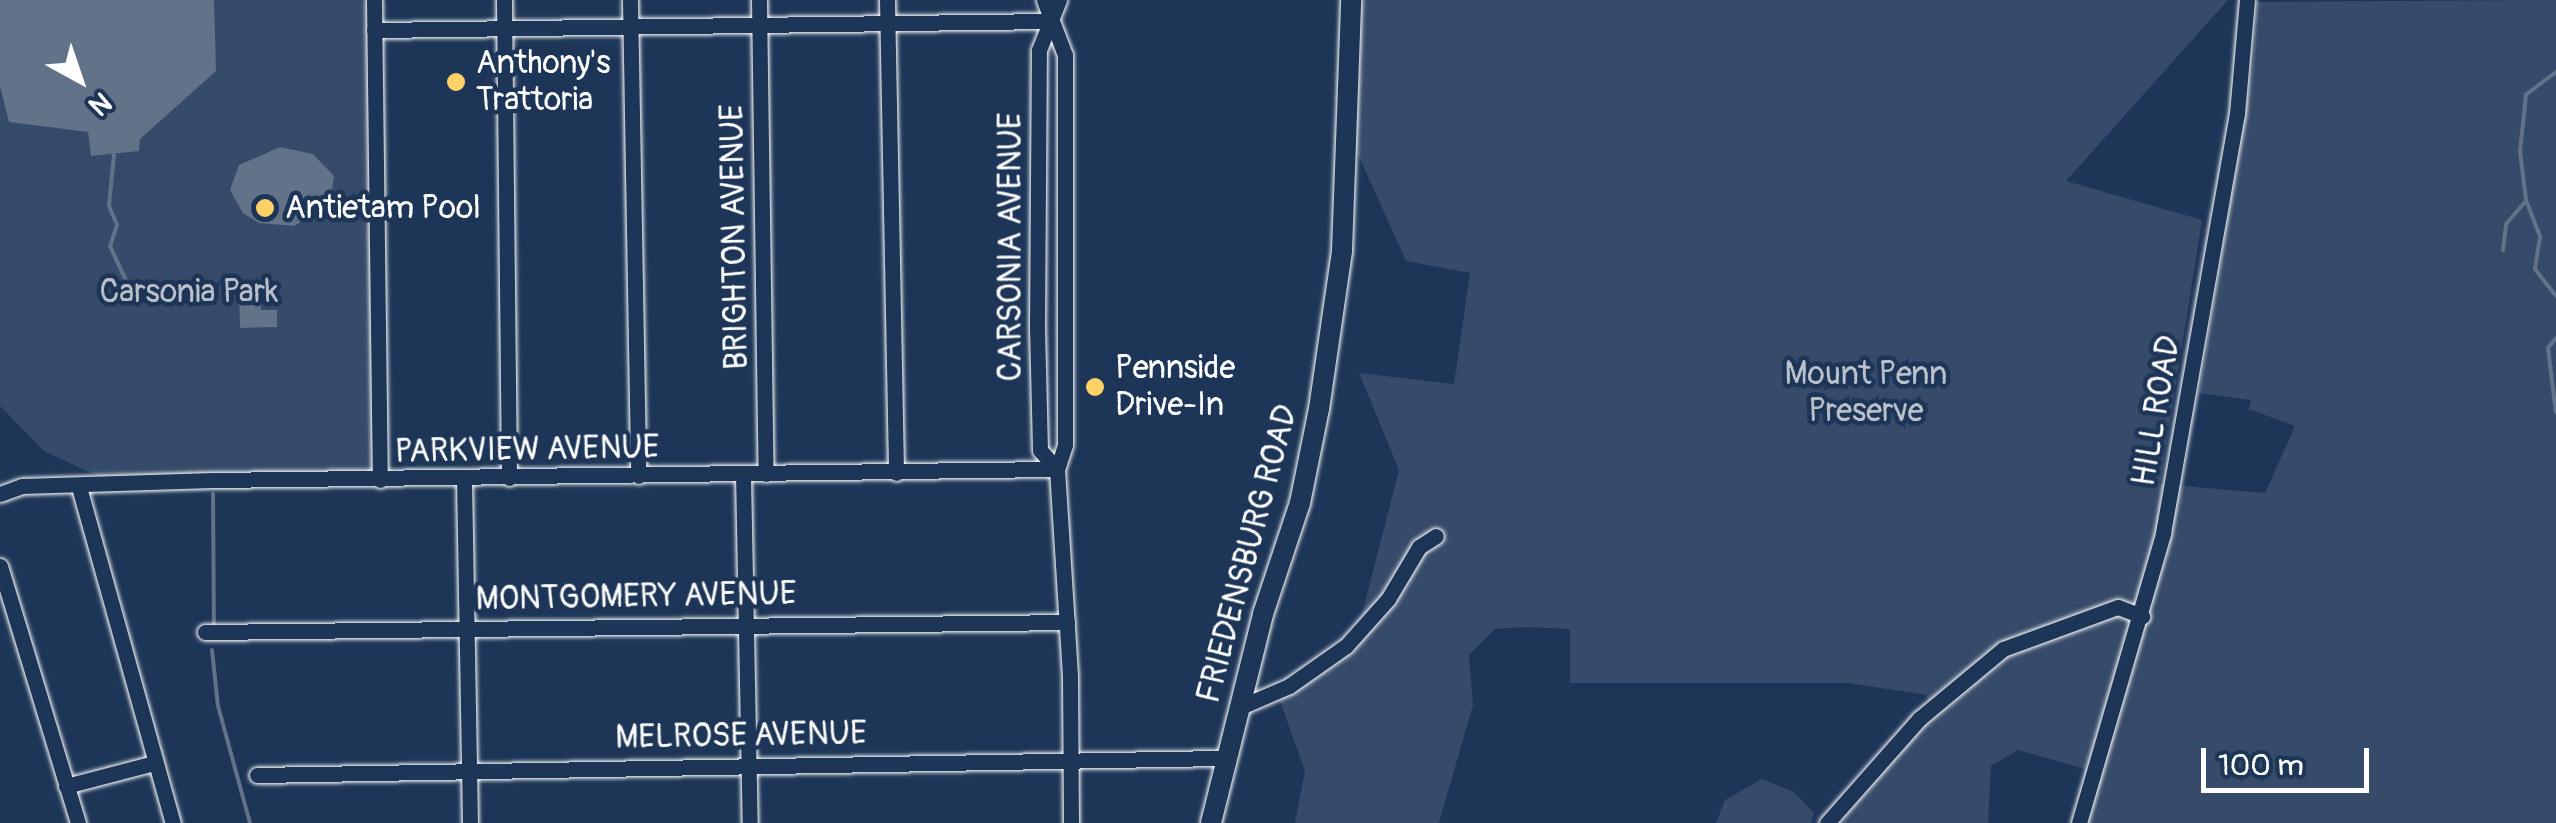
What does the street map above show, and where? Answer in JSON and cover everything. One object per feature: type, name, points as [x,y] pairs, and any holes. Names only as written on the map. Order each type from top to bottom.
[{"type":"main road","name":"FRIEDENSBURG ROAD","points":[[1211,823],[1238,708],[1300,503],[1333,324],[1350,0]]},
{"type":"street","points":[[374,0],[380,480]]},
{"type":"street","points":[[504,0],[509,478]]},
{"type":"street","points":[[630,0],[638,476]]},
{"type":"street","name":"BRIGHTON AVENUE","points":[[758,0],[766,474]]},
{"type":"street","points":[[887,0],[896,473]]},
{"type":"street","name":"CARSONIA AVENUE","points":[[1044,0],[1065,55],[1065,445],[1057,469],[1067,622],[1071,823]]},
{"type":"street","name":"CARSONIA AVENUE","points":[[1057,469],[1040,450],[1036,326],[1039,50],[1059,0]]},
{"type":"street","name":"HILL ROAD","points":[[2078,823],[2150,586],[2237,114],[2247,0]]},
{"type":"street","points":[[374,30],[887,20],[1051,21]]},
{"type":"street","name":"PARKVIEW AVENUE","points":[[0,494],[22,486],[1057,469]]},
{"type":"street","points":[[743,474],[750,823]]},
{"type":"street","points":[[464,478],[470,823]]},
{"type":"street","points":[[79,486],[173,823]]},
{"type":"street","points":[[1238,708],[1289,686],[1346,646],[1388,599],[1419,546],[1436,536]]},
{"type":"street","points":[[0,566],[78,823]]},
{"type":"street","points":[[1827,823],[1918,719],[2003,648],[2118,607],[2150,586]]},
{"type":"street","points":[[2118,607],[2142,616]]},
{"type":"street","name":"MONTGOMERY AVENUE","points":[[205,632],[1067,622]]},
{"type":"street","name":"MELROSE AVENUE","points":[[257,776],[468,768],[1226,758]]},
{"type":"street","points":[[66,786],[154,764]]},
{"type":"green space","name":"Carsonia Park","points":[[0,0],[374,0],[380,480],[104,479],[44,451],[0,406]]},
{"type":"green space","name":"Mount Penn Preserve","points":[[1362,0],[2228,0],[2066,181],[2202,220],[2160,484],[2265,493],[2295,426],[2249,409],[2251,400],[2199,393],[2253,66],[2257,2],[2556,0],[2556,823],[2075,823],[2085,769],[2018,750],[1991,766],[1988,823],[1841,823],[1870,782],[1934,716],[1926,695],[1848,683],[1570,683],[1570,629],[1527,627],[1495,629],[1469,655],[1473,705],[1439,823],[1295,823],[1305,771],[1280,701],[1359,626],[1399,470],[1359,373],[1454,384],[1470,273],[1406,261],[1356,150]]},
{"type":"green space","points":[[1762,779],[1794,792],[1814,813],[1811,823],[1716,823],[1725,800]]},
{"type":"shaded area","points":[[0,0],[214,0],[216,71],[140,139],[139,151],[91,156],[88,132],[9,122],[0,86]]},
{"type":"shaded area","points":[[280,147],[313,154],[334,176],[330,205],[294,226],[259,223],[243,213],[230,190],[239,165]]},
{"type":"shaded area","points":[[260,285],[261,310],[277,310],[277,327],[240,328],[239,286]]},
{"type":"waterway","points":[[2556,72],[2526,95],[2520,151],[2526,200],[2540,237],[2535,269],[2556,296]]},
{"type":"waterway","points":[[114,155],[109,206],[117,225],[110,246],[129,287]]},
{"type":"waterway","points":[[2503,250],[2506,224],[2525,202]]},
{"type":"waterway","points":[[2556,338],[2548,348],[2556,413]]},
{"type":"waterway","points":[[213,494],[214,626]]},
{"type":"waterway","points":[[212,650],[218,706],[250,823]]},
{"type":"place","name":"Anthony's Trattoria","points":[[456,82]]},
{"type":"place","name":"Antietam Pool","points":[[265,208]]},
{"type":"place","name":"Pennside Drive-In","points":[[1095,387]]}]
